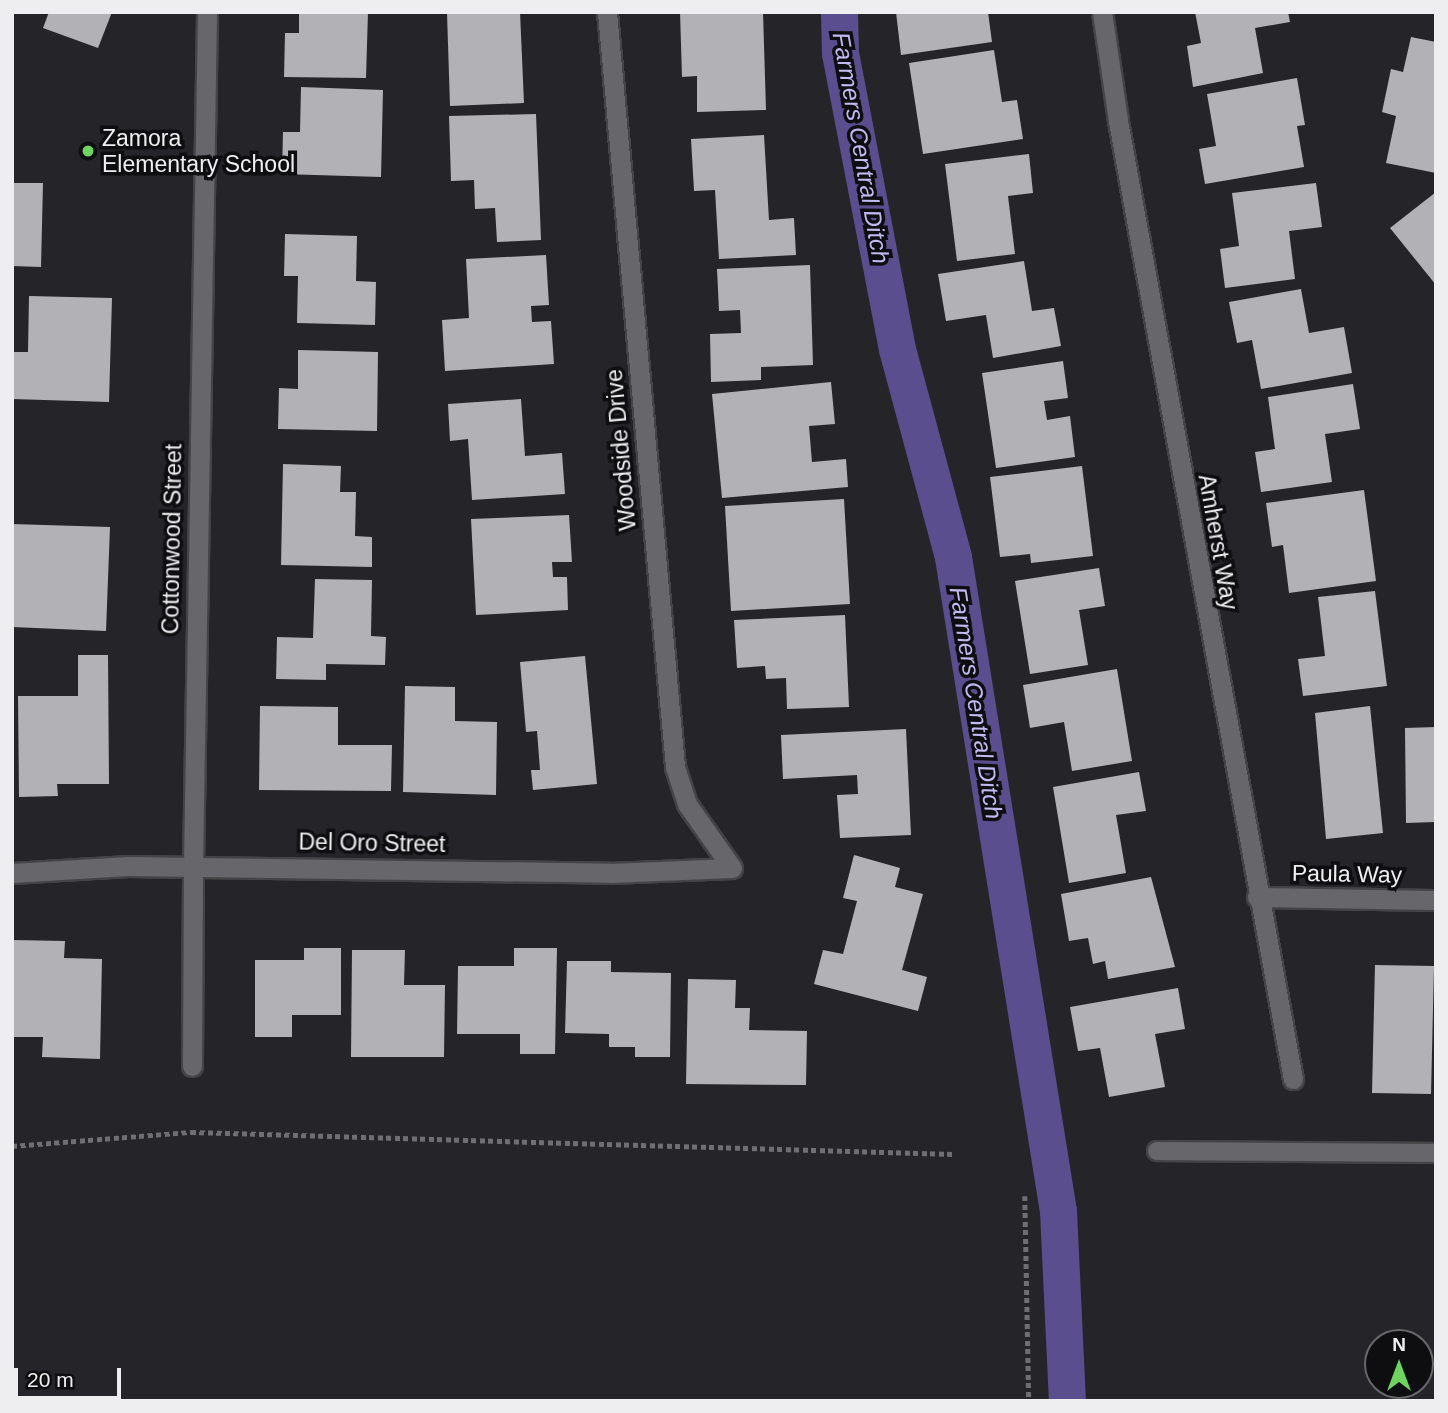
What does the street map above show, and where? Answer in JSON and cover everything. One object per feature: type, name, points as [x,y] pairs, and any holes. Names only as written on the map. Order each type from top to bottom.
[{"type":"street","name":"Cottonwood Street","points":[[192,1066],[206,12]]},
{"type":"street","name":"Woodside Drive","points":[[607,12],[675,767],[687,804],[732,868]]},
{"type":"street","name":"Amherst Way","points":[[1102,12],[1257,897],[1293,1079]]},
{"type":"street","name":"Del Oro Street","points":[[12,873],[128,866],[610,873],[732,868]]},
{"type":"street","name":"Paula Way","points":[[1257,897],[1436,900]]},
{"type":"lane","points":[[1157,1151],[1436,1153]]},
{"type":"path","points":[[12,1146],[191,1132],[953,1154]]},
{"type":"path","points":[[1026,1196],[1029,1401]]},
{"type":"building","points":[[49,12],[112,12],[98,48],[43,28]]},
{"type":"building","points":[[299,12],[368,12],[366,78],[284,77],[285,33],[299,33]]},
{"type":"building","points":[[520,12],[524,103],[450,106],[447,13]]},
{"type":"building","points":[[680,12],[763,12],[766,110],[697,112],[697,76],[682,77]]},
{"type":"building","points":[[896,12],[988,12],[992,42],[901,55]]},
{"type":"building","points":[[1195,12],[1288,12],[1290,22],[1255,28],[1263,73],[1193,87],[1187,46],[1201,43]]},
{"type":"building","points":[[1411,37],[1436,42],[1436,173],[1386,163],[1396,116],[1382,112],[1391,69],[1403,72]]},
{"type":"building","points":[[994,50],[1002,102],[1017,100],[1023,139],[923,154],[909,63]]},
{"type":"building","points":[[1297,78],[1305,125],[1297,126],[1304,167],[1205,184],[1199,149],[1216,146],[1207,94]]},
{"type":"building","points":[[301,87],[383,90],[381,177],[282,174],[283,132],[300,132]]},
{"type":"building","points":[[536,114],[541,240],[497,242],[495,208],[475,209],[474,180],[451,181],[449,116]]},
{"type":"building","points":[[764,135],[769,220],[794,218],[796,255],[719,259],[715,190],[694,191],[691,139]]},
{"type":"building","points":[[1029,154],[1033,193],[1008,196],[1015,254],[957,261],[945,164]]},
{"type":"building","points":[[12,183],[43,183],[41,267],[12,266]]},
{"type":"building","points":[[1316,183],[1322,227],[1289,231],[1295,279],[1225,288],[1220,249],[1239,246],[1232,193]]},
{"type":"building","points":[[1436,192],[1436,285],[1390,228]]},
{"type":"building","points":[[285,234],[357,236],[356,281],[376,282],[375,325],[297,323],[298,276],[284,276]]},
{"type":"building","points":[[546,255],[549,305],[531,306],[532,322],[551,321],[554,364],[445,371],[442,320],[469,318],[466,259]]},
{"type":"building","points":[[1024,261],[1032,311],[1054,308],[1061,346],[993,358],[986,315],[946,321],[938,274]]},
{"type":"building","points":[[810,265],[813,365],[761,367],[761,380],[711,382],[710,334],[741,333],[740,310],[719,311],[717,269]]},
{"type":"building","points":[[1301,289],[1309,333],[1344,327],[1352,373],[1261,389],[1252,340],[1237,343],[1229,302]]},
{"type":"building","points":[[29,296],[112,298],[109,402],[12,399],[12,352],[28,352]]},
{"type":"building","points":[[298,350],[378,352],[377,431],[278,429],[279,388],[298,389]]},
{"type":"building","points":[[1063,361],[1068,398],[1044,401],[1047,420],[1070,416],[1075,457],[996,468],[982,373]]},
{"type":"building","points":[[831,382],[835,424],[809,426],[812,462],[846,459],[848,487],[722,498],[712,394]]},
{"type":"building","points":[[1353,384],[1360,429],[1325,434],[1332,482],[1261,492],[1255,452],[1275,449],[1268,397]]},
{"type":"building","points":[[521,399],[525,456],[562,453],[565,494],[472,500],[468,439],[450,441],[448,404]]},
{"type":"building","points":[[283,464],[341,466],[340,492],[356,492],[355,536],[372,537],[372,567],[281,565]]},
{"type":"building","points":[[1082,466],[1093,556],[1031,563],[1030,554],[1000,557],[990,477]]},
{"type":"building","points":[[1364,490],[1376,581],[1289,593],[1283,545],[1272,547],[1266,503]]},
{"type":"building","points":[[844,499],[850,604],[731,611],[725,506]]},
{"type":"building","points":[[569,515],[572,562],[552,562],[553,577],[567,577],[568,610],[476,615],[471,519]]},
{"type":"building","points":[[12,524],[110,527],[106,631],[12,627]]},
{"type":"building","points":[[1099,568],[1105,606],[1079,610],[1088,665],[1030,674],[1015,581]]},
{"type":"building","points":[[315,579],[372,580],[371,636],[386,637],[385,665],[326,664],[326,680],[276,679],[277,637],[313,638]]},
{"type":"building","points":[[1375,591],[1387,686],[1303,696],[1298,659],[1325,656],[1318,597]]},
{"type":"building","points":[[845,615],[849,707],[787,709],[786,678],[766,679],[765,666],[737,668],[734,620]]},
{"type":"building","points":[[78,655],[108,655],[109,784],[57,784],[58,796],[19,797],[18,696],[78,696]]},
{"type":"building","points":[[585,656],[597,784],[533,790],[531,770],[540,770],[537,731],[526,732],[520,662]]},
{"type":"building","points":[[1117,669],[1132,761],[1072,771],[1064,722],[1030,728],[1023,685]]},
{"type":"building","points":[[405,686],[455,687],[455,721],[497,722],[496,795],[403,792]]},
{"type":"building","points":[[260,706],[338,707],[338,745],[392,745],[391,791],[259,790]]},
{"type":"building","points":[[1370,706],[1383,833],[1326,839],[1315,713]]},
{"type":"building","points":[[1436,727],[1436,822],[1406,823],[1405,728]]},
{"type":"building","points":[[906,729],[911,835],[840,838],[837,795],[858,794],[857,775],[783,779],[781,735]]},
{"type":"building","points":[[1139,772],[1146,811],[1116,815],[1126,873],[1069,883],[1053,787]]},
{"type":"building","points":[[854,855],[900,868],[895,887],[923,894],[902,970],[927,977],[918,1011],[814,984],[823,950],[843,954],[857,901],[843,898]]},
{"type":"building","points":[[1151,877],[1175,967],[1108,979],[1105,961],[1093,964],[1088,938],[1069,941],[1061,894]]},
{"type":"building","points":[[12,940],[65,941],[64,958],[102,959],[100,1059],[42,1057],[43,1037],[12,1037]]},
{"type":"building","points":[[304,948],[341,948],[341,1015],[292,1015],[292,1037],[255,1037],[255,960],[304,960]]},
{"type":"building","points":[[514,948],[557,948],[555,1054],[520,1054],[520,1034],[457,1034],[458,966],[514,966]]},
{"type":"building","points":[[352,950],[405,950],[404,985],[445,985],[444,1057],[351,1057]]},
{"type":"building","points":[[567,961],[611,961],[611,972],[671,973],[670,1057],[635,1057],[635,1047],[609,1047],[609,1034],[565,1033]]},
{"type":"building","points":[[1375,965],[1434,966],[1431,1094],[1372,1093]]},
{"type":"building","points":[[688,979],[736,980],[735,1008],[750,1008],[749,1030],[807,1031],[806,1085],[686,1084]]},
{"type":"building","points":[[1178,988],[1185,1029],[1155,1034],[1165,1087],[1109,1097],[1100,1048],[1078,1051],[1070,1007]]},
{"type":"waterway","name":"Farmers Central Ditch","points":[[839,12],[840,53],[897,349],[953,557],[1058,1211],[1067,1401]]},
{"type":"place","name":"Zamora Elementary School","points":[[88,151]]}]
